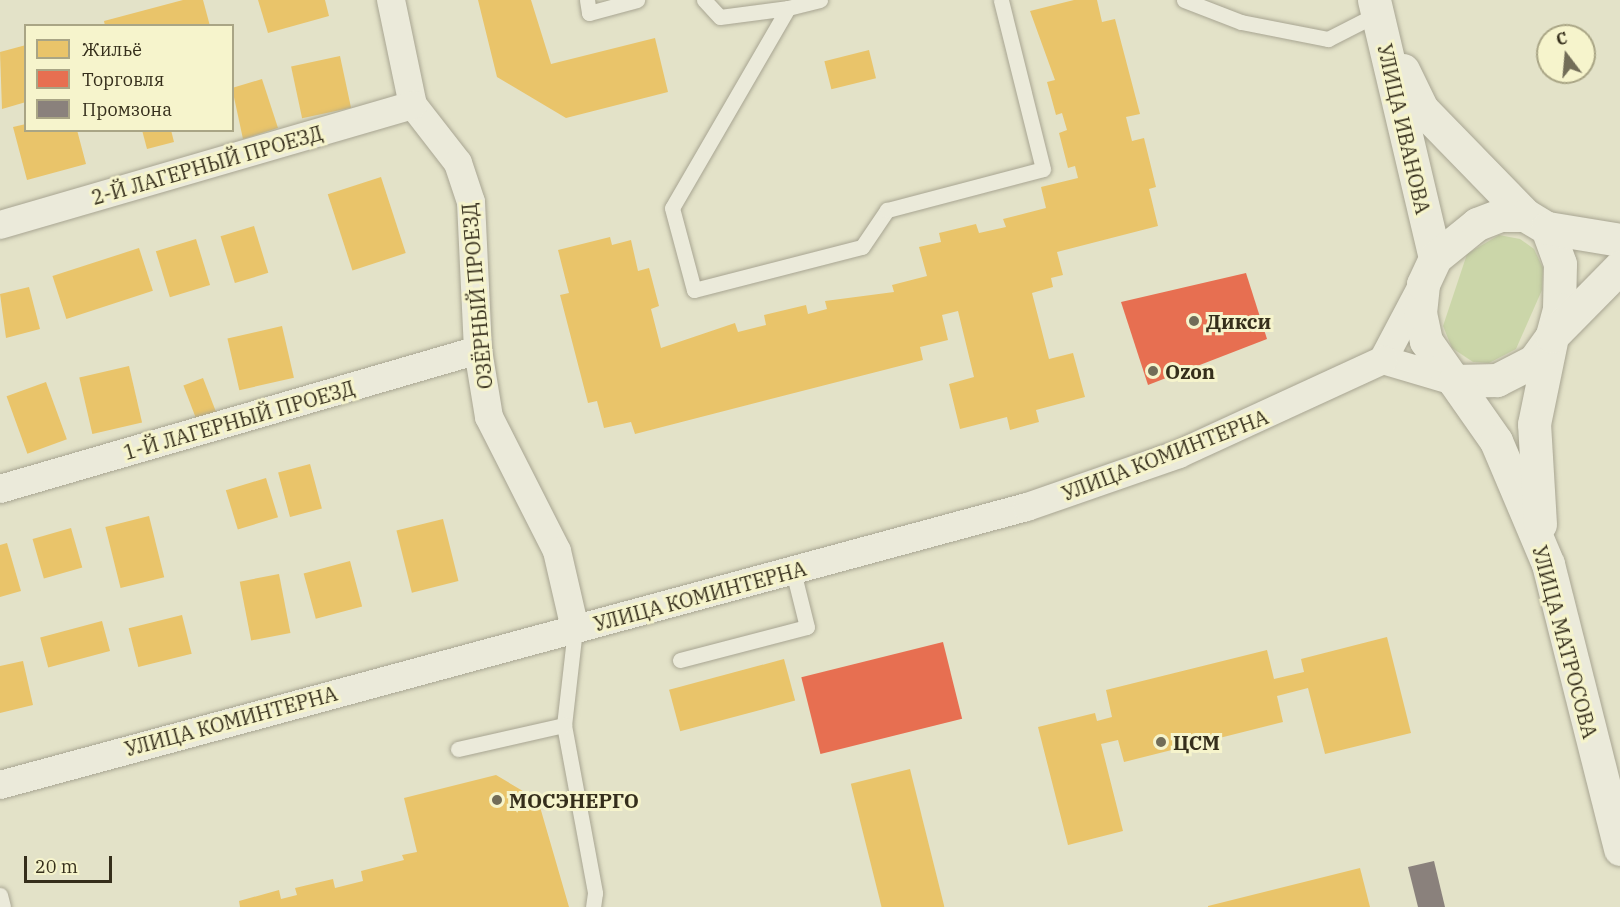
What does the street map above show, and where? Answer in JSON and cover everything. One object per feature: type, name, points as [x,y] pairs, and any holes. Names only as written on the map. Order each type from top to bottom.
[{"type":"street","name":"ОЗЁРНЫЙ ПРОЕЗД","points":[[391,0],[413,105],[458,163],[471,202],[478,350],[489,417],[556,551],[575,628]]},
{"type":"street","points":[[1376,7],[1422,109],[1536,222],[1560,264],[1559,309],[1534,424],[1542,550]]},
{"type":"street","name":"УЛИЦА ИВАНОВА","points":[[1376,7],[1429,271]]},
{"type":"street","name":"2-Й ЛАГЕРНЫЙ ПРОЕЗД","points":[[0,225],[413,105]]},
{"type":"street","points":[[1620,240],[1501,215],[1477,224],[1429,271],[1383,360],[1454,381],[1497,380],[1534,361],[1552,336],[1620,267]]},
{"type":"street","points":[[1429,271],[1420,314],[1426,341],[1454,381]]},
{"type":"street","name":"1-Й ЛАГЕРНЫЙ ПРОЕЗД","points":[[0,489],[478,350]]},
{"type":"street","name":"УЛИЦА КОМИНТЕРНА","points":[[0,784],[1027,507],[1179,454],[1383,360]]},
{"type":"street","name":"УЛИЦА МАТРОСОВА","points":[[1454,381],[1496,441],[1542,550],[1620,849]]},
{"type":"lane","points":[[587,0],[589,14],[637,0]]},
{"type":"lane","points":[[704,0],[720,16],[788,8],[820,0]]},
{"type":"lane","points":[[788,8],[672,208],[694,290],[862,247],[887,210],[1043,169],[1001,0]]},
{"type":"lane","points":[[1184,0],[1241,22],[1328,39],[1376,7]]},
{"type":"lane","points":[[680,660],[807,627],[793,571]]},
{"type":"lane","points":[[575,628],[564,725],[595,893],[593,907]]},
{"type":"lane","points":[[458,749],[564,725]]},
{"type":"lane","points":[[0,895],[3,907]]},
{"type":"green space","points":[[1499,235],[1520,239],[1534,249],[1543,268],[1542,290],[1516,349],[1489,363],[1473,362],[1452,348],[1443,326],[1467,254]]},
{"type":"building: Жильё","points":[[183,0],[203,0],[209,24],[105,24],[104,21]]},
{"type":"building: Жильё","points":[[258,0],[325,0],[329,16],[268,33]]},
{"type":"building: Жильё","points":[[478,0],[531,0],[551,64],[655,38],[668,92],[566,118],[497,77]]},
{"type":"building: Жильё","points":[[1074,0],[1097,0],[1102,22],[1115,19],[1140,114],[1126,117],[1132,141],[1144,138],[1156,187],[1149,189],[1158,226],[1057,252],[1063,275],[1051,278],[1053,287],[1032,293],[1049,359],[1073,353],[1085,397],[1036,410],[1039,422],[1010,430],[1007,417],[960,429],[949,384],[974,377],[958,311],[942,315],[948,340],[920,347],[923,360],[635,434],[631,422],[604,428],[597,401],[588,403],[560,295],[569,293],[558,250],[610,237],[612,245],[631,240],[638,271],[649,268],[659,306],[651,309],[661,348],[735,323],[738,332],[766,325],[764,315],[806,305],[808,314],[827,309],[825,301],[894,292],[892,285],[927,276],[919,247],[941,242],[939,233],[976,224],[979,233],[1006,227],[1003,219],[1046,208],[1041,187],[1078,178],[1075,166],[1068,168],[1059,133],[1067,130],[1062,113],[1056,115],[1047,82],[1055,80],[1030,11]]},
{"type":"building: Жильё","points":[[24,46],[24,103],[2,109],[0,52]]},
{"type":"building: Жильё","points":[[869,50],[876,78],[831,89],[824,61]]},
{"type":"building: Жильё","points":[[340,56],[351,108],[302,118],[291,66]]},
{"type":"building: Жильё","points":[[262,79],[278,128],[243,139],[234,87]]},
{"type":"building: Жильё","points":[[24,124],[24,132],[78,132],[86,164],[27,180],[13,127]]},
{"type":"building: Жильё","points":[[143,132],[172,132],[174,142],[147,149]]},
{"type":"building: Жильё","points":[[381,177],[406,253],[352,270],[328,194]]},
{"type":"building: Жильё","points":[[254,226],[268,273],[235,283],[221,236]]},
{"type":"building: Жильё","points":[[196,239],[210,285],[170,297],[156,251]]},
{"type":"building: Жильё","points":[[139,248],[153,291],[66,319],[52,276]]},
{"type":"building: Жильё","points":[[29,287],[40,329],[6,338],[0,294]]},
{"type":"building: Жильё","points":[[282,326],[294,378],[239,390],[227,339]]},
{"type":"building: Жильё","points":[[129,366],[142,423],[92,434],[79,377]]},
{"type":"building: Жильё","points":[[203,378],[218,417],[198,425],[183,386]]},
{"type":"building: Жильё","points":[[46,382],[67,439],[27,454],[7,396]]},
{"type":"building: Жильё","points":[[310,464],[322,508],[290,517],[278,473]]},
{"type":"building: Жильё","points":[[266,478],[278,517],[238,529],[226,490]]},
{"type":"building: Жильё","points":[[149,516],[164,577],[121,588],[105,527]]},
{"type":"building: Жильё","points":[[443,519],[458,581],[412,593],[396,531]]},
{"type":"building: Жильё","points":[[71,528],[82,567],[44,578],[33,539]]},
{"type":"building: Жильё","points":[[7,543],[21,591],[0,597],[0,545]]},
{"type":"building: Жильё","points":[[350,561],[362,606],[316,619],[304,573]]},
{"type":"building: Жильё","points":[[279,574],[290,633],[251,641],[240,582]]},
{"type":"building: Жильё","points":[[182,615],[192,654],[138,667],[129,628]]},
{"type":"building: Жильё","points":[[102,621],[110,651],[48,668],[40,638]]},
{"type":"building: Жильё","name":"ЦСМ","points":[[1387,637],[1411,733],[1325,754],[1308,688],[1277,696],[1283,722],[1124,762],[1118,740],[1101,744],[1123,831],[1068,845],[1038,727],[1095,713],[1097,721],[1112,717],[1106,690],[1267,650],[1274,679],[1304,672],[1301,659]]},
{"type":"building: Жильё","points":[[784,659],[795,701],[680,731],[669,690]]},
{"type":"building: Жильё","points":[[23,661],[33,705],[0,713],[0,666]]},
{"type":"building: Жильё","points":[[910,769],[944,907],[882,907],[851,784]]},
{"type":"building: Жильё","points":[[496,775],[538,800],[569,907],[240,907],[239,901],[279,890],[281,899],[297,895],[295,888],[333,879],[335,888],[363,881],[361,871],[404,860],[402,855],[417,852],[404,798]]},
{"type":"building: Жильё","points":[[1360,868],[1370,907],[1208,907],[1208,906]]},
{"type":"building: Торговля","name":"Дикси","points":[[1246,273],[1267,339],[1148,385],[1121,302]]},
{"type":"building: Торговля","points":[[943,642],[962,719],[820,754],[801,677]]},
{"type":"building: Промзона","points":[[1434,861],[1445,907],[1418,907],[1408,867]]},
{"type":"place","name":"Дикси","points":[[1194,321]]},
{"type":"place","name":"Ozon","points":[[1153,371]]},
{"type":"place","name":"ЦСМ","points":[[1161,742]]},
{"type":"place","name":"МОСЭНЕРГО","points":[[497,800]]}]
